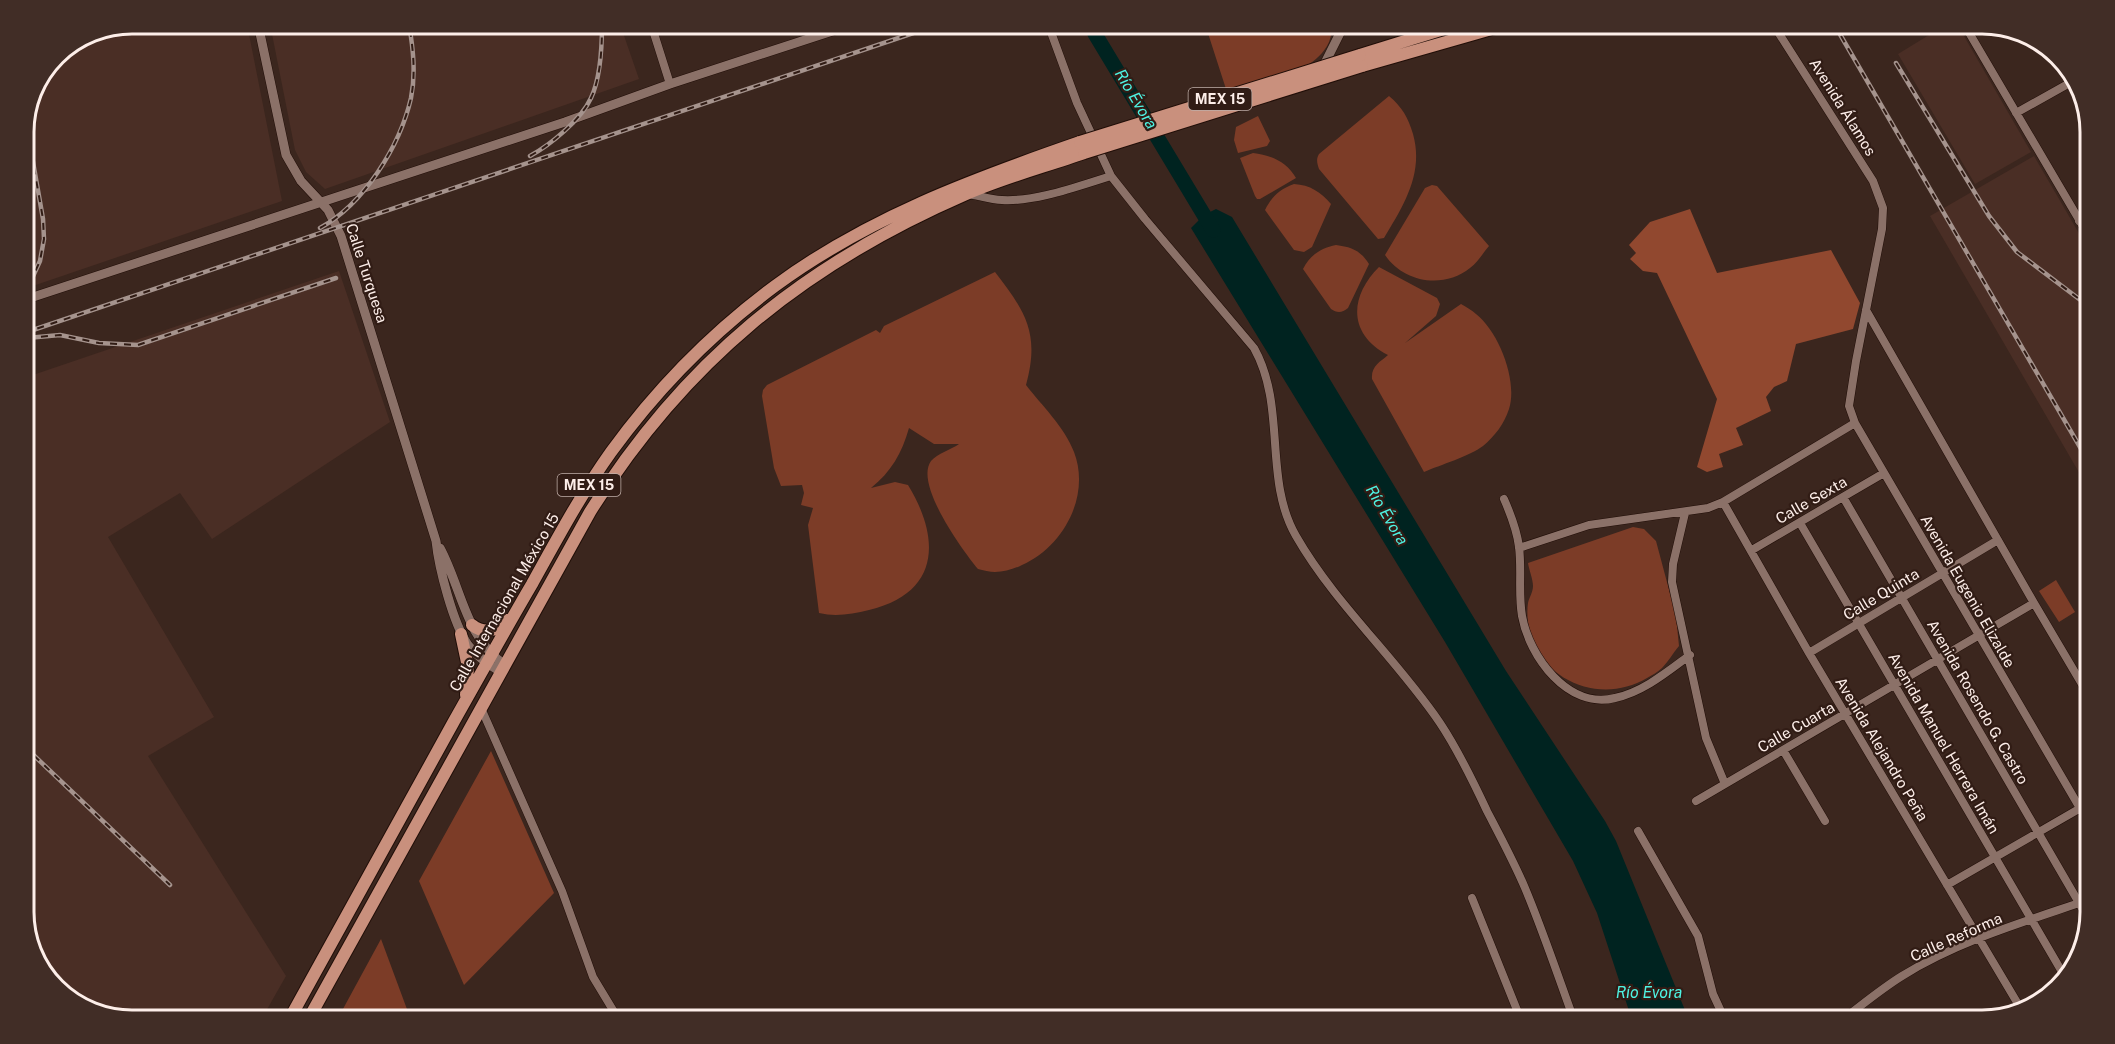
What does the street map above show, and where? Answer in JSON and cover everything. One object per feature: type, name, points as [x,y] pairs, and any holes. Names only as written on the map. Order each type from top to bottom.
[{"type":"main road","name":"MEX 15","points":[[1082,147],[1323,67],[1361,61],[1433,34]]},
{"type":"main road","name":"MEX 15","points":[[1082,147],[1361,61],[1468,34]]},
{"type":"main road","name":"Calle Internacional México 15","points":[[314,1010],[590,512],[616,471],[657,417],[700,370],[756,319],[823,270],[897,226],[967,194],[1082,147]]},
{"type":"main road","name":"Calle Internacional México 15","points":[[295,1010],[465,701],[583,494],[646,407],[700,351],[756,302],[790,276],[832,249],[902,211],[967,183],[1082,147]]},
{"type":"main road","points":[[472,625],[484,631],[499,628],[518,608]]},
{"type":"main road","points":[[462,634],[468,667],[465,701]]},
{"type":"street","name":"Calle Turquesa","points":[[260,34],[286,155],[301,181],[321,201],[333,219],[340,236],[436,541],[442,574],[462,634],[475,653],[503,669]]},
{"type":"street","points":[[654,34],[670,84]]},
{"type":"street","points":[[35,296],[565,122],[670,84],[823,34]]},
{"type":"street","points":[[1052,34],[1077,104],[1111,176],[1262,360],[1271,390],[1282,502],[1296,536],[1324,576],[1442,726],[1474,784],[1525,888],[1570,1010]]},
{"type":"street","points":[[1323,67],[1340,34]]},
{"type":"street","name":"Avenida Álamos","points":[[1779,34],[1873,181],[1882,208]]},
{"type":"street","points":[[1970,34],[2079,221]]},
{"type":"street","points":[[2016,113],[2067,84]]},
{"type":"street","points":[[967,194],[1000,201],[1014,200],[1111,176]]},
{"type":"street","name":"Avenida Eugenio Elizalde","points":[[1882,208],[1882,228],[1849,409],[1855,423],[2080,808]]},
{"type":"street","points":[[1866,310],[2080,681]]},
{"type":"street","points":[[1519,548],[1589,525],[1708,508],[1723,502],[1855,423]]},
{"type":"street","name":"Calle Sexta","points":[[1752,550],[1884,473]]},
{"type":"street","name":"Avenida Rosendo G. Castro","points":[[1843,497],[2080,903]]},
{"type":"street","points":[[1504,499],[1515,525],[1519,548],[1521,612],[1528,640],[1546,668],[1566,687],[1596,699],[1617,698],[1646,685],[1690,655]]},
{"type":"street","name":"Avenida Alejandro Peña","points":[[1723,502],[1809,653],[2017,1003]]},
{"type":"street","points":[[1685,513],[1671,574],[1706,738],[1725,784]]},
{"type":"street","name":"Avenida Manuel Herrera Imán","points":[[1800,523],[2061,970]]},
{"type":"street","name":"Calle Quinta","points":[[1809,653],[1998,540]]},
{"type":"street","name":"Calle Turquesa","points":[[436,541],[489,659]]},
{"type":"street","name":"Calle Cuarta","points":[[1696,801],[2034,603]]},
{"type":"street","points":[[481,708],[562,891],[593,977],[613,1010]]},
{"type":"street","points":[[1784,750],[1825,821]]},
{"type":"street","points":[[1947,885],[2080,808]]},
{"type":"street","points":[[1638,831],[1698,936],[1713,994],[1720,1010]]},
{"type":"street","points":[[1472,898],[1517,1010]]},
{"type":"street","name":"Calle Reforma","points":[[1856,1010],[1903,976],[1979,938],[2080,903]]},
{"type":"shaded area","points":[[249,34],[282,201],[35,285],[35,126],[38,107],[45,89],[55,73],[83,48],[119,35]]},
{"type":"shaded area","points":[[272,34],[623,34],[639,79],[325,189],[306,172],[295,150]]},
{"type":"shaded area","points":[[1208,34],[1331,34],[1321,54],[1298,70],[1269,80],[1226,89]]},
{"type":"shaded area","points":[[1931,34],[1963,34],[2031,152],[1975,184],[1898,54]]},
{"type":"shaded area","points":[[1389,96],[1401,108],[1409,122],[1416,148],[1416,162],[1405,201],[1384,238],[1378,239],[1319,169],[1317,159],[1319,154]]},
{"type":"shaded area","points":[[1258,116],[1270,141],[1267,146],[1238,153],[1234,140],[1236,127]]},
{"type":"shaded area","points":[[1253,153],[1278,160],[1296,178],[1257,199],[1240,158]]},
{"type":"shaded area","points":[[2034,156],[2080,235],[2080,474],[1930,216]]},
{"type":"shaded area","points":[[1294,184],[1315,190],[1331,204],[1312,247],[1304,252],[1294,250],[1265,210],[1277,194]]},
{"type":"shaded area","points":[[1432,185],[1437,186],[1489,246],[1470,268],[1448,279],[1425,280],[1413,277],[1403,272],[1385,255],[1425,188]]},
{"type":"shaded area","points":[[1690,209],[1717,273],[1831,250],[1860,303],[1853,329],[1796,344],[1787,381],[1774,387],[1766,397],[1771,411],[1736,428],[1743,445],[1719,454],[1723,467],[1707,472],[1697,467],[1717,399],[1657,273],[1643,271],[1630,259],[1636,253],[1629,245],[1650,222]]},
{"type":"shaded area","points":[[1336,245],[1356,250],[1369,264],[1348,308],[1339,312],[1331,309],[1303,269],[1316,253]]},
{"type":"shaded area","points":[[1379,267],[1437,298],[1440,304],[1436,316],[1405,343],[1461,304],[1484,322],[1492,332],[1509,371],[1511,398],[1509,409],[1505,420],[1495,434],[1477,450],[1424,472],[1372,379],[1379,362],[1388,355],[1366,337],[1357,314],[1362,290]]},
{"type":"shaded area","points":[[339,271],[390,422],[212,539],[180,493],[108,537],[214,717],[148,756],[286,976],[267,1010],[132,1010],[107,1006],[89,999],[68,985],[51,966],[40,943],[35,918],[35,374]]},
{"type":"shaded area","points":[[995,272],[1015,299],[1031,337],[1030,367],[1026,385],[1059,425],[1074,452],[1079,486],[1070,518],[1050,546],[1037,557],[1009,570],[991,572],[978,569],[942,517],[929,485],[928,472],[931,461],[959,444],[934,444],[909,428],[895,461],[871,488],[895,482],[908,485],[919,505],[926,525],[929,544],[928,561],[921,577],[910,591],[892,602],[850,614],[819,613],[808,525],[813,508],[801,505],[804,493],[802,485],[781,486],[774,468],[762,396],[763,390],[767,385],[876,330],[880,333],[884,326]]},
{"type":"shaded area","points":[[1633,527],[1644,529],[1656,541],[1676,616],[1679,646],[1660,669],[1631,685],[1615,689],[1583,686],[1554,671],[1534,644],[1528,619],[1528,603],[1533,586],[1528,563]]},
{"type":"shaded area","points":[[2056,580],[2075,612],[2059,622],[2039,591]]},
{"type":"shaded area","points":[[491,751],[554,893],[464,985],[419,881]]},
{"type":"shaded area","points":[[381,939],[407,1010],[342,1010]]},
{"type":"water","name":"Río Évora","points":[[1216,209],[1232,217],[1506,671],[1605,821],[1616,841],[1685,1010],[1629,1010],[1597,913],[1573,861],[1445,642],[1191,228],[1204,215]]},
{"type":"waterway","name":"Río Évora","points":[[1095,34],[1213,230]]},
{"type":"railway","points":[[320,228],[336,217],[365,189],[378,172],[398,135],[413,89],[411,34]]},
{"type":"railway","points":[[530,156],[564,131],[580,115],[591,98],[599,71],[602,34]]},
{"type":"railway","points":[[35,329],[910,34]]},
{"type":"railway","points":[[1840,34],[2080,447]]},
{"type":"railway","points":[[1896,63],[1989,216],[2017,252],[2080,300]]},
{"type":"railway","points":[[35,173],[44,239],[40,261],[35,272]]},
{"type":"railway","points":[[35,337],[60,335],[99,343],[138,345],[336,278]]},
{"type":"railway","points":[[35,756],[170,885]]}]
